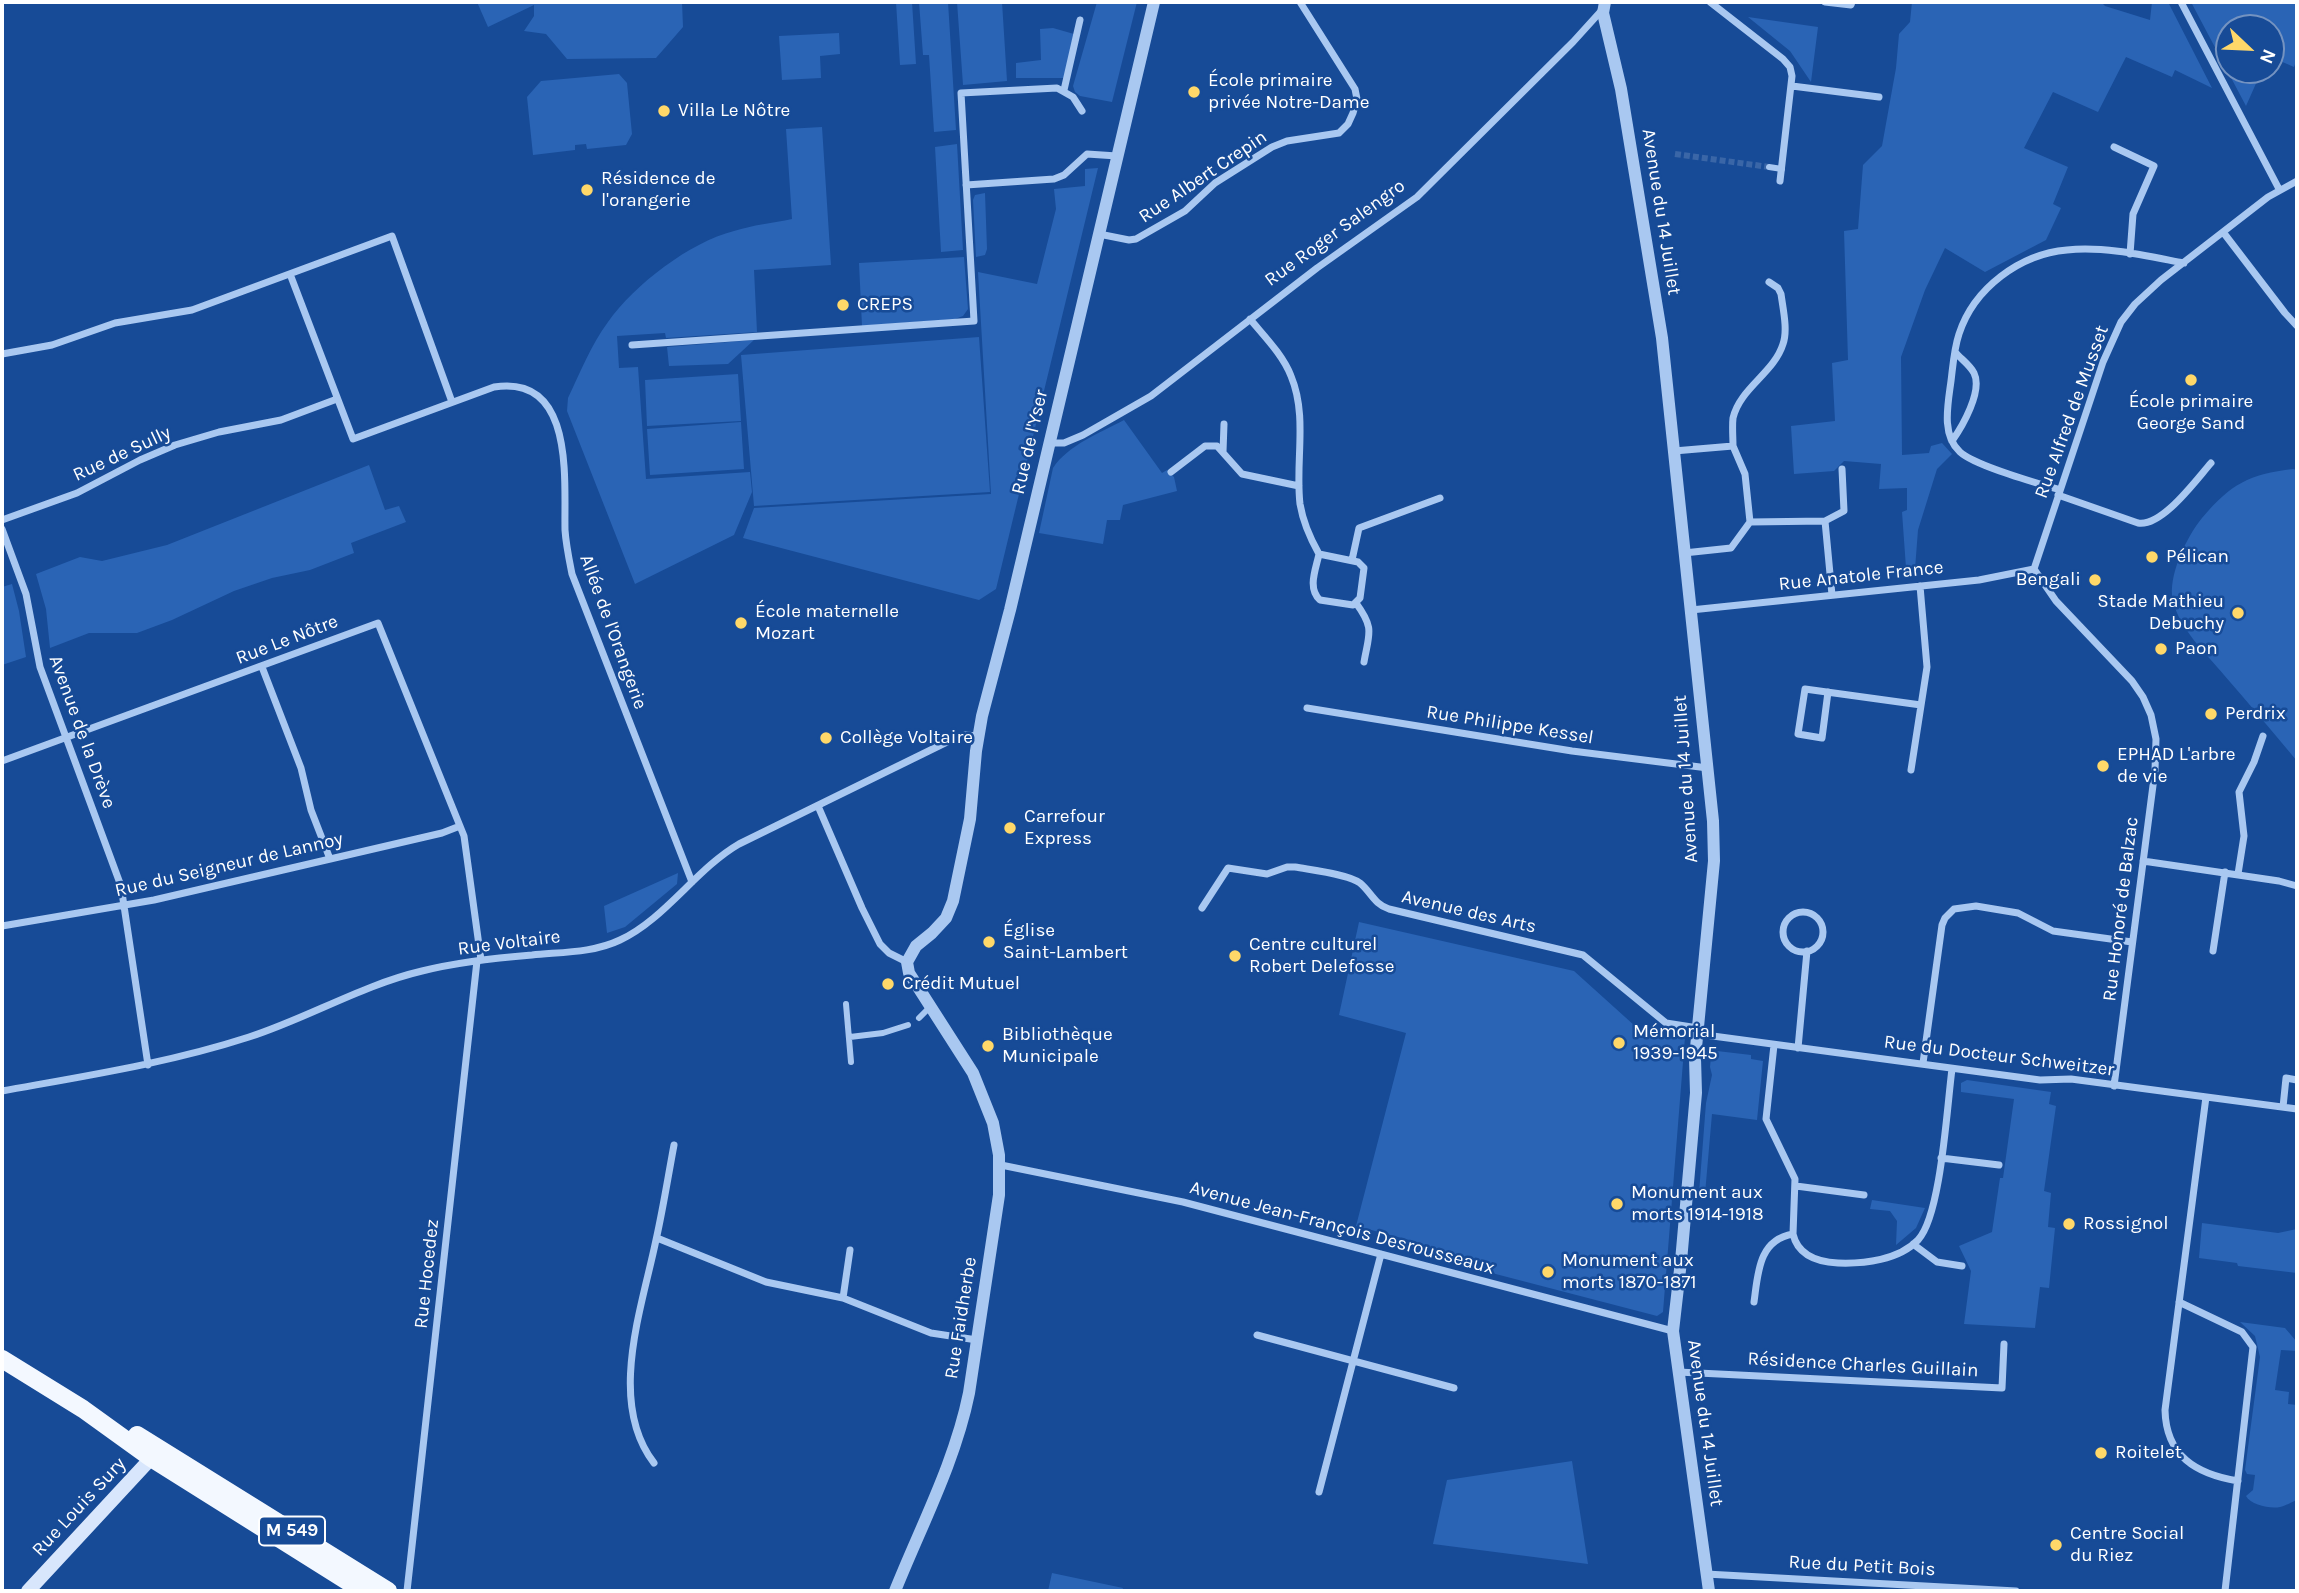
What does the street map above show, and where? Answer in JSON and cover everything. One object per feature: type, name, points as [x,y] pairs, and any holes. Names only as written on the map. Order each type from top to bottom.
[{"type":"main road","name":"M 549","points":[[2,1359],[155,1454],[363,1591]]},
{"type":"main road","name":"M 549","points":[[155,1454],[388,1591]]},
{"type":"main road","name":"Rue Louis Sury","points":[[28,1591],[155,1454]]},
{"type":"street","name":"Rue de l'Yser","points":[[907,962],[916,946],[946,918],[955,892],[970,819],[978,736],[1153,2]]},
{"type":"street","name":"Rue Albert Crepin","points":[[1099,234],[1136,239],[1185,211],[1222,178],[1272,147],[1296,139],[1334,135],[1344,128],[1356,105],[1356,89],[1300,2]]},
{"type":"street","points":[[1710,2],[1720,5],[1790,67],[1792,86],[1780,181]]},
{"type":"street","points":[[1825,2],[1851,5],[1852,2]]},
{"type":"street","points":[[2181,2],[2279,189]]},
{"type":"street","name":"Rue Roger Salengro","points":[[1049,443],[1064,443],[1135,407],[1424,191],[1595,20],[1604,5]]},
{"type":"street","name":"Avenue du 14 Juillet","points":[[1604,5],[1621,89],[1662,338],[1708,768],[1714,861],[1674,1331],[1709,1591]]},
{"type":"street","points":[[1064,90],[1080,20]]},
{"type":"street","points":[[1792,86],[1879,97]]},
{"type":"street","points":[[632,345],[974,321],[961,93],[1045,88],[1064,90],[1073,97],[1082,111]]},
{"type":"street","points":[[2114,147],[2154,166],[2133,214],[2130,254]]},
{"type":"street","points":[[966,185],[1054,179],[1064,175],[1088,153],[1117,156]]},
{"type":"street","points":[[1769,167],[1782,169]]},
{"type":"street","name":"Rue Alfred de Musset","points":[[2034,569],[2103,362],[2116,331],[2144,295],[2279,189],[2297,181]]},
{"type":"street","points":[[2223,232],[2297,326]]},
{"type":"street","points":[[2,354],[52,345],[115,323],[192,310],[392,236],[452,402]]},
{"type":"street","points":[[2184,263],[2075,249],[2053,252],[2022,262],[2002,275],[1978,300],[1962,327],[1955,352],[1948,415],[1952,441],[1957,450],[1973,460],[2138,523],[2149,523],[2166,512],[2211,463]]},
{"type":"street","points":[[290,274],[337,399]]},
{"type":"street","points":[[1684,553],[1731,548],[1750,522],[1745,474],[1733,446],[1734,418],[1739,403],[1769,367],[1784,342],[1781,295],[1779,288],[1769,282]]},
{"type":"street","points":[[1250,319],[1282,359],[1294,385],[1301,434],[1299,486],[1303,517],[1319,554],[1312,589],[1320,600],[1346,606],[1356,603]]},
{"type":"street","points":[[1952,441],[1964,422],[1977,381],[1972,369],[1955,352]]},
{"type":"street","name":"Allée de l'Orangerie","points":[[337,399],[353,439],[506,385],[531,392],[551,411],[566,465],[565,533],[572,573],[692,881]]},
{"type":"street","name":"Rue de Sully","points":[[2,520],[77,493],[175,445],[219,432],[281,420],[337,399]]},
{"type":"street","points":[[1223,453],[1224,424]]},
{"type":"street","points":[[1171,472],[1205,446],[1217,446],[1242,474],[1299,486]]},
{"type":"street","points":[[1674,451],[1733,446]]},
{"type":"street","points":[[1750,522],[1825,521],[1844,511],[1842,469]]},
{"type":"street","points":[[1352,560],[1359,528],[1440,498]]},
{"type":"street","points":[[1825,521],[1832,595]]},
{"type":"street","name":"Avenue de la Drève","points":[[2,528],[26,594],[40,667],[114,864],[125,906],[148,1065]]},
{"type":"street","points":[[1319,554],[1362,564],[1365,573],[1356,603]]},
{"type":"street","name":"Rue Anatole France","points":[[1690,610],[1989,579],[2034,569]]},
{"type":"street","name":"Rue Honoré de Balzac","points":[[2034,569],[2056,601],[2132,681],[2151,715],[2157,751],[2113,1086]]},
{"type":"street","points":[[1911,770],[1927,657],[1920,586]]},
{"type":"street","points":[[1356,603],[1367,618],[1370,628],[1364,662]]},
{"type":"street","name":"Rue Le Nôtre","points":[[2,761],[377,623],[460,826]]},
{"type":"street","points":[[262,667],[302,768],[311,810],[330,859]]},
{"type":"street","points":[[1828,692],[1822,738],[1798,734],[1805,689],[1828,692],[1921,705]]},
{"type":"street","name":"Rue Philippe Kessel","points":[[1307,708],[1560,750],[1708,768]]},
{"type":"street","name":"Rue Voltaire","points":[[2,1091],[148,1065],[251,1036],[396,978],[479,961],[593,949],[609,944],[631,934],[731,849],[948,741],[965,735],[978,736]]},
{"type":"street","points":[[2238,874],[2244,836],[2239,792],[2263,736]]},
{"type":"street","points":[[818,806],[880,944],[889,953],[907,962]]},
{"type":"street","name":"Rue du Seigneur de Lannoy","points":[[2,926],[125,906],[442,833],[460,826]]},
{"type":"street","name":"Rue Hocedez","points":[[407,1591],[479,961],[468,852],[460,826]]},
{"type":"street","points":[[2143,861],[2238,874],[2297,886]]},
{"type":"street","name":"Avenue des Arts","points":[[1202,908],[1228,868],[1267,874],[1295,867],[1354,880],[1383,907],[1583,955],[1666,1023],[1698,1031]]},
{"type":"street","points":[[2213,951],[2225,872]]},
{"type":"street","points":[[1923,1063],[1942,925],[1954,909],[1967,906],[2010,911],[2024,915],[2053,931],[2132,942]]},
{"type":"street","points":[[1801,912],[1814,915],[1822,925],[1822,938],[1814,949],[1807,951],[1801,952],[1789,946],[1783,935],[1785,922],[1789,917],[1801,912]]},
{"type":"street","points":[[1798,1048],[1807,951]]},
{"type":"street","name":"Rue Faidherbe","points":[[895,1591],[958,1436],[969,1393],[999,1195],[1000,1165],[997,1138],[983,1093],[959,1047],[909,974],[907,962]]},
{"type":"street","points":[[846,1004],[851,1062]]},
{"type":"street","points":[[919,1018],[931,1006]]},
{"type":"street","points":[[850,1037],[883,1033],[908,1025]]},
{"type":"street","name":"Rue du Docteur Schweitzer","points":[[1698,1031],[1774,1045],[1952,1069],[2040,1080],[2071,1079],[2297,1109]]},
{"type":"street","points":[[1774,1045],[1766,1119],[1792,1171],[1796,1186],[1793,1234],[1795,1242],[1805,1254],[1834,1262],[1888,1257],[1913,1244],[1922,1234],[1931,1218],[1952,1069]]},
{"type":"street","points":[[2283,1107],[2286,1079],[2297,1080]]},
{"type":"street","points":[[2206,1097],[2165,1410],[2167,1433],[2181,1455],[2210,1475],[2238,1481]]},
{"type":"street","points":[[653,1463],[637,1435],[631,1380],[634,1342],[674,1145]]},
{"type":"street","points":[[1941,1157],[1999,1165]]},
{"type":"street","name":"Avenue Jean-François Desrousseaux","points":[[1000,1165],[1184,1202],[1674,1331]]},
{"type":"street","points":[[1796,1186],[1864,1195]]},
{"type":"street","points":[[1754,1302],[1759,1265],[1765,1253],[1780,1238],[1793,1234]]},
{"type":"street","points":[[657,1238],[766,1282],[843,1298],[931,1333],[976,1340]]},
{"type":"street","points":[[1913,1244],[1937,1262],[1962,1266]]},
{"type":"street","points":[[843,1298],[850,1250]]},
{"type":"street","points":[[1318,1492],[1381,1254]]},
{"type":"street","points":[[2179,1302],[2242,1332],[2253,1347],[2225,1591]]},
{"type":"street","points":[[1257,1335],[1454,1388]]},
{"type":"street","name":"Résidence Charles Guillain","points":[[1678,1372],[2002,1388],[2004,1344]]},
{"type":"street","name":"Rue du Petit Bois","points":[[1706,1574],[2016,1591]]},
{"type":"shaded area","points":[[477,2],[682,2],[683,27],[656,58],[567,59],[546,34],[524,31],[534,16],[534,5],[488,27]]},
{"type":"shaded area","points":[[896,2],[912,2],[916,64],[900,65]]},
{"type":"shaded area","points":[[919,2],[948,2],[956,130],[934,132],[929,55],[923,55]]},
{"type":"shaded area","points":[[957,2],[1002,2],[1007,81],[963,85]]},
{"type":"shaded area","points":[[1097,2],[1137,2],[1112,102],[1080,96],[1073,86]]},
{"type":"shaded area","points":[[1912,2],[2101,2],[2105,6],[2150,20],[2152,2],[2168,2],[2212,88],[2175,70],[2172,77],[2126,57],[2098,112],[2053,92],[2024,148],[2068,167],[2053,204],[2061,208],[2046,240],[1985,272],[1945,248],[1925,290],[1901,357],[1902,455],[1929,453],[1931,446],[1942,443],[1952,454],[1937,469],[1918,530],[1915,569],[1906,568],[1902,512],[1907,510],[1907,488],[1879,489],[1881,464],[1844,461],[1834,471],[1794,474],[1791,426],[1835,421],[1832,363],[1848,360],[1844,231],[1858,229],[1863,165],[1882,146],[1896,68],[1899,34],[1910,22]]},
{"type":"shaded area","points":[[2191,2],[2297,2],[2297,59],[2294,67],[2285,63],[2285,14],[2215,14],[2215,47]]},
{"type":"shaded area","points":[[1748,17],[1818,27],[1811,82],[1790,51]]},
{"type":"shaded area","points":[[1053,28],[1074,34],[1064,78],[1016,78],[1016,63],[1041,60],[1040,29]]},
{"type":"shaded area","points":[[839,33],[840,54],[820,56],[821,78],[782,80],[779,36]]},
{"type":"shaded area","points":[[619,74],[627,83],[632,134],[626,145],[587,149],[586,144],[575,145],[575,150],[533,155],[527,97],[541,81]]},
{"type":"shaded area","points":[[2234,84],[2256,84],[2246,106]]},
{"type":"shaded area","points":[[822,127],[831,265],[754,270],[757,332],[666,338],[665,333],[617,336],[619,368],[638,367],[646,479],[750,472],[752,492],[734,535],[635,584],[567,411],[568,398],[602,331],[632,294],[664,267],[717,237],[748,227],[792,219],[786,129]]},
{"type":"shaded area","points":[[957,144],[963,250],[941,252],[935,147]]},
{"type":"shaded area","points":[[1098,168],[996,589],[979,600],[743,538],[754,508],[991,494],[978,272],[1037,284],[1056,209],[1054,189],[1085,186],[1085,169]]},
{"type":"shaded area","points":[[985,193],[987,249],[985,255],[976,257],[973,200],[975,195]]},
{"type":"shaded area","points":[[964,257],[968,309],[963,316],[955,319],[862,326],[859,263]]},
{"type":"shaded area","points":[[979,337],[990,492],[754,506],[741,355]]},
{"type":"shaded area","points":[[754,340],[728,364],[669,366],[667,347]]},
{"type":"shaded area","points":[[738,374],[741,421],[647,426],[645,380]]},
{"type":"shaded area","points":[[1124,420],[1162,473],[1167,470],[1174,477],[1177,491],[1123,505],[1120,520],[1107,520],[1103,544],[1039,533],[1053,468],[1059,460],[1076,446]]},
{"type":"shaded area","points":[[741,422],[744,469],[650,475],[647,429]]},
{"type":"shaded area","points":[[369,465],[385,510],[399,506],[406,522],[351,543],[354,553],[310,570],[272,578],[234,591],[137,633],[89,633],[50,648],[46,609],[36,574],[80,557],[102,561],[167,545]]},
{"type":"shaded area","name":"Stade Mathieu Debuchy","points":[[2297,470],[2297,761],[2187,631],[2176,612],[2172,591],[2176,569],[2185,546],[2212,506],[2242,483],[2264,474]]},
{"type":"shaded area","points":[[12,584],[26,657],[2,665],[2,587]]},
{"type":"shaded area","points":[[678,873],[677,884],[625,927],[607,933],[604,906]]},
{"type":"shaded area","points":[[1359,922],[1574,971],[1635,1026],[1685,1037],[1663,1312],[1657,1316],[1415,1253],[1417,1242],[1356,1226],[1406,1033],[1339,1015]]},
{"type":"shaded area","points":[[1717,1051],[1751,1055],[1751,1059],[1763,1061],[1757,1120],[1712,1114],[1705,1194],[1699,1193],[1706,1103],[1712,1075],[1711,1057]]},
{"type":"shaded area","points":[[1967,1080],[2051,1092],[2049,1104],[2056,1106],[2044,1191],[2051,1193],[2048,1227],[2055,1228],[2049,1288],[2040,1287],[2035,1328],[1964,1324],[1971,1271],[1959,1246],[1992,1232],[2014,1099],[1961,1092],[1961,1083]]},
{"type":"shaded area","points":[[1872,1200],[1925,1208],[1916,1228],[1896,1245],[1897,1221],[1890,1211],[1870,1209]]},
{"type":"shaded area","points":[[2202,1223],[2278,1233],[2297,1229],[2297,1273],[2199,1258]]},
{"type":"shaded area","points":[[2240,1322],[2285,1328],[2297,1342],[2297,1351],[2281,1350],[2275,1390],[2289,1392],[2288,1404],[2297,1405],[2297,1500],[2280,1507],[2261,1506],[2246,1496],[2253,1490],[2255,1475],[2247,1474],[2245,1470],[2260,1357],[2255,1336]]},
{"type":"shaded area","points":[[1572,1461],[1588,1564],[1433,1544],[1447,1480]]},
{"type":"shaded area","points":[[1052,1573],[1123,1588],[1122,1591],[1048,1591]]},
{"type":"tunnel","points":[[1675,154],[1769,167]]},
{"type":"place","name":"École primaire privée Notre-Dame","points":[[1194,92]]},
{"type":"place","name":"Villa Le Nôtre","points":[[664,111]]},
{"type":"place","name":"Résidence de l'orangerie","points":[[587,190]]},
{"type":"place","name":"CREPS","points":[[843,305]]},
{"type":"place","name":"École primaire George Sand","points":[[2191,380]]},
{"type":"place","name":"Pélican","points":[[2152,557]]},
{"type":"place","name":"Bengali","points":[[2095,580]]},
{"type":"place","name":"Stade Mathieu Debuchy","points":[[2238,613]]},
{"type":"place","name":"École maternelle Mozart","points":[[741,623]]},
{"type":"place","name":"Paon","points":[[2161,649]]},
{"type":"place","name":"Perdrix","points":[[2211,714]]},
{"type":"place","name":"Collège Voltaire","points":[[826,738]]},
{"type":"place","name":"EPHAD L'arbre de vie","points":[[2103,766]]},
{"type":"place","name":"Carrefour Express","points":[[1010,828]]},
{"type":"place","name":"Église Saint-Lambert","points":[[989,942]]},
{"type":"place","name":"Centre culturel Robert Delefosse","points":[[1235,956]]},
{"type":"place","name":"Crédit Mutuel","points":[[888,984]]},
{"type":"place","name":"Mémorial 1939-1945","points":[[1619,1043]]},
{"type":"place","name":"Bibliothèque Municipale","points":[[988,1046]]},
{"type":"place","name":"Monument aux morts 1914-1918","points":[[1617,1204]]},
{"type":"place","name":"Rossignol","points":[[2069,1224]]},
{"type":"place","name":"Monument aux morts 1870-1871","points":[[1548,1272]]},
{"type":"place","name":"Roitelet","points":[[2101,1453]]},
{"type":"place","name":"Centre Social du Riez","points":[[2056,1545]]}]
